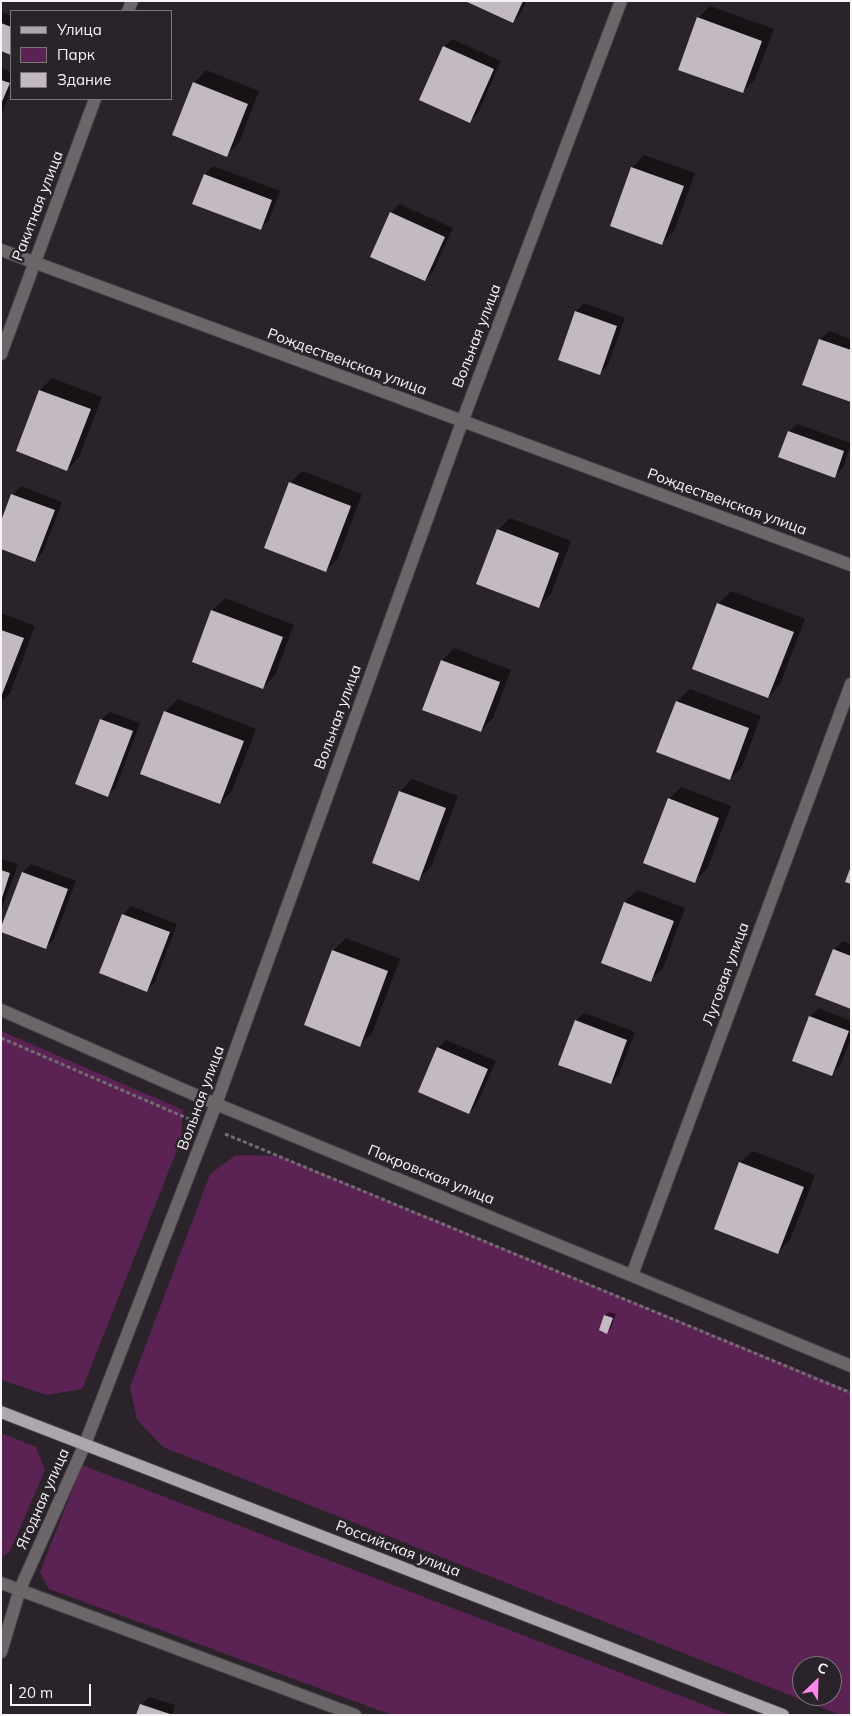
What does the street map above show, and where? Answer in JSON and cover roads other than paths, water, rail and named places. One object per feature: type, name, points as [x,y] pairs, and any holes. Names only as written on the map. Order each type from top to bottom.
[{"type":"main road","name":"Российская улица","points":[[1,1412],[783,1715]]},
{"type":"street","name":"Вольная улица","points":[[86,1444],[208,1127],[462,422],[621,1]]},
{"type":"street","name":"Ракитная улица","points":[[1,354],[95,100]]},
{"type":"street","name":"Рождественская улица","points":[[1,250],[851,565]]},
{"type":"street","name":"Луговая улица","points":[[632,1275],[851,684]]},
{"type":"street","name":"Покровская улица","points":[[1,1010],[216,1104],[851,1366]]},
{"type":"street","name":"Ягодная улица","points":[[1,1652],[20,1589],[86,1444]]},
{"type":"street","points":[[1,1583],[355,1715]]}]
